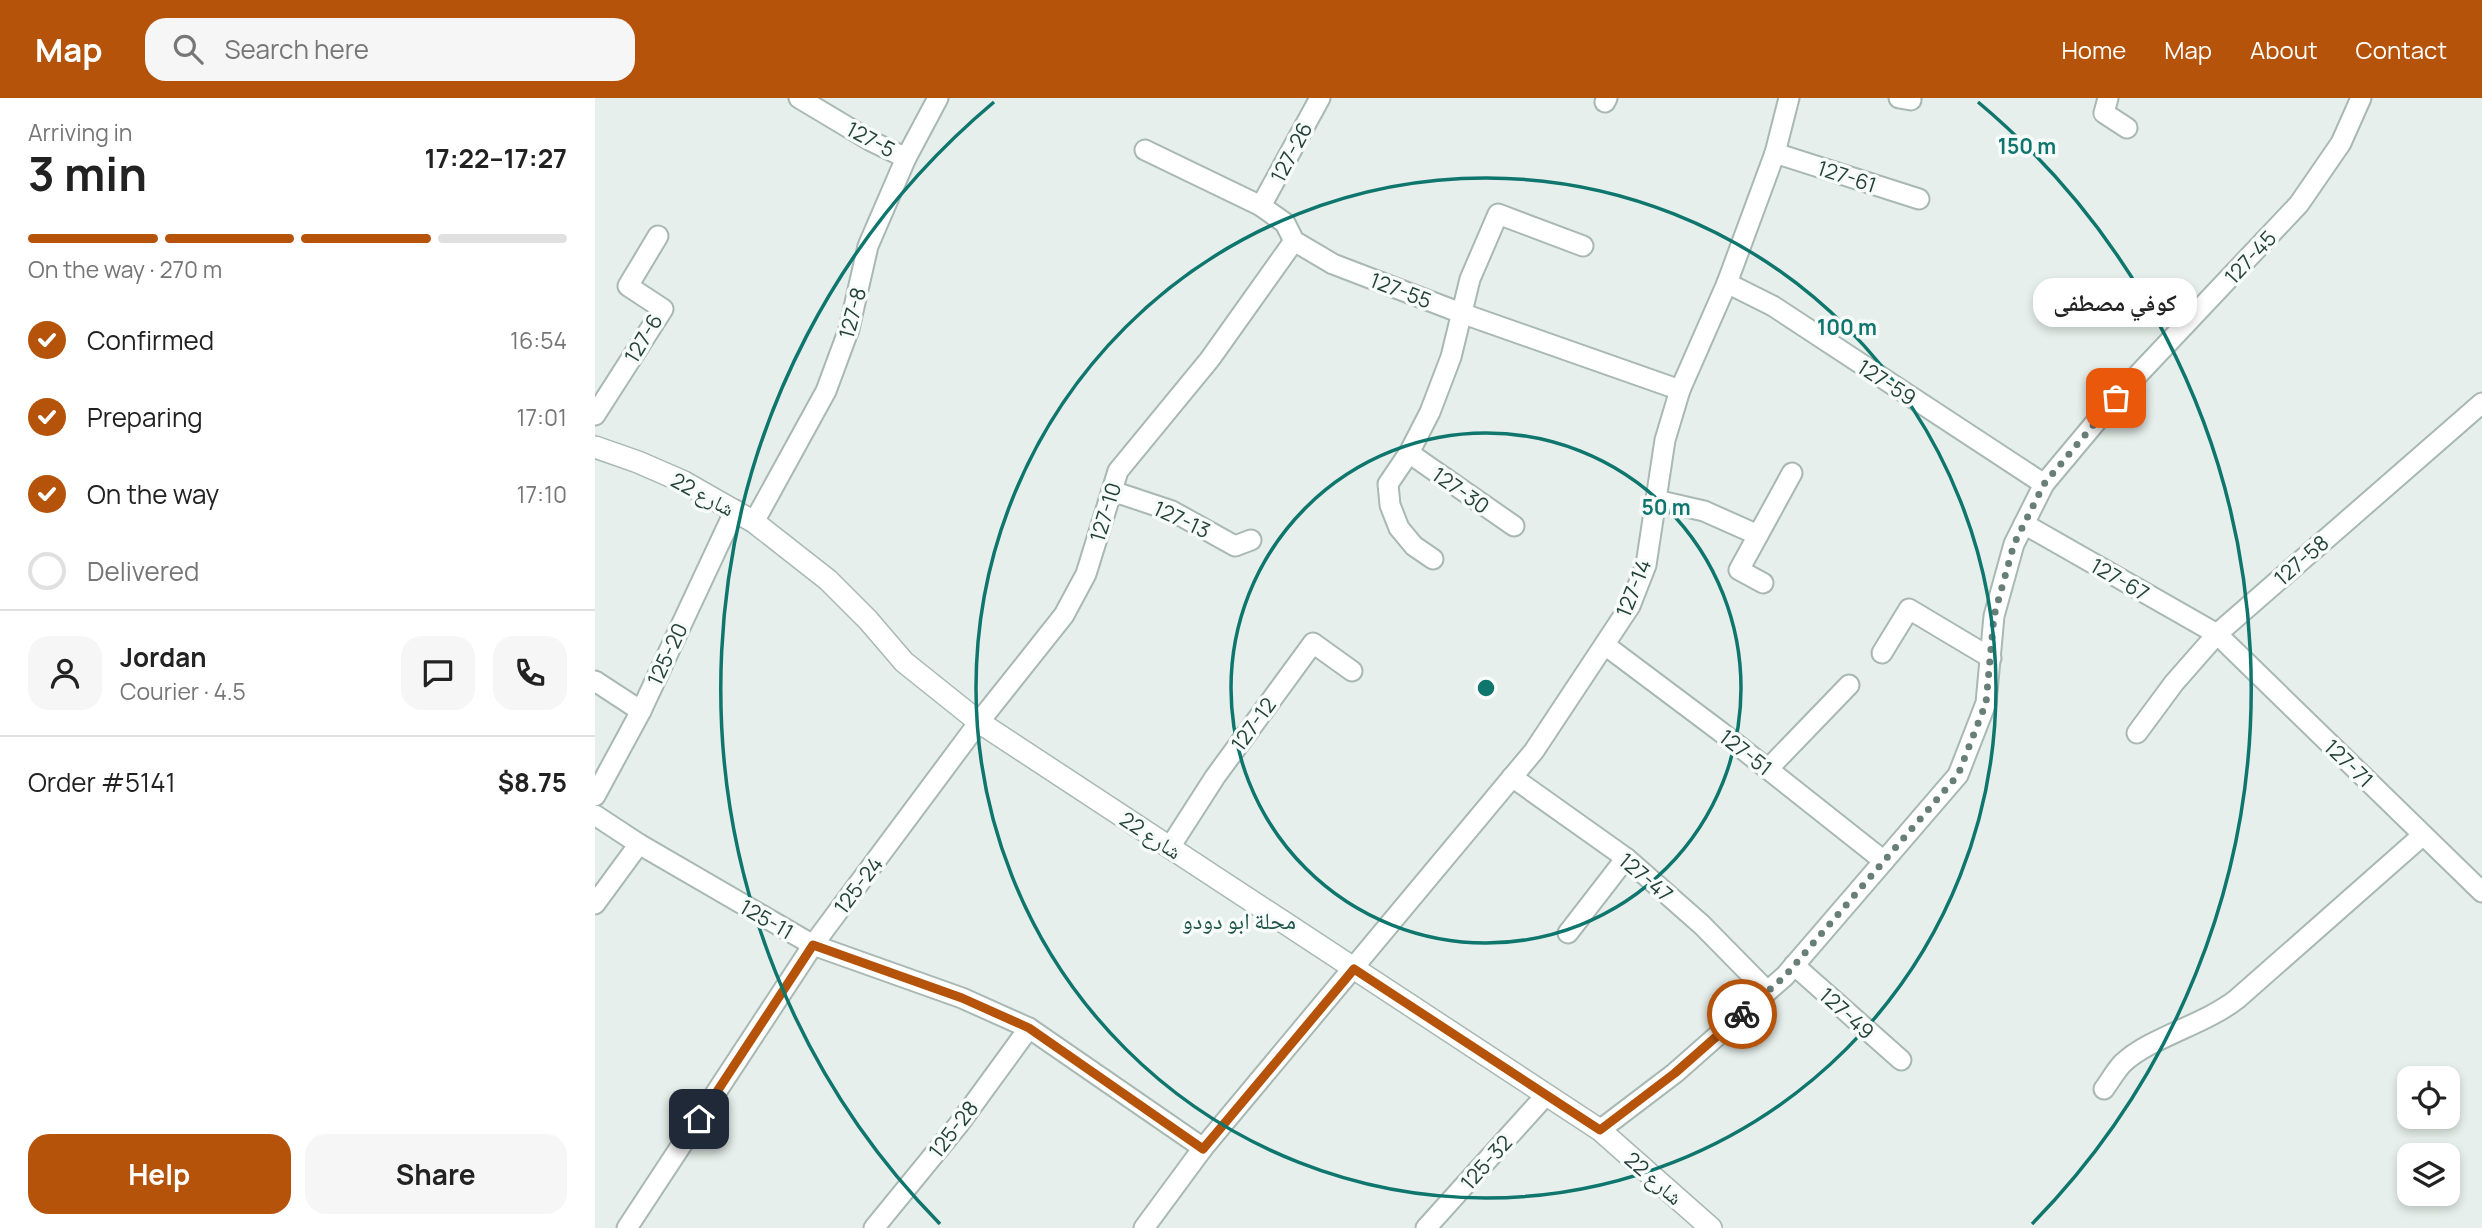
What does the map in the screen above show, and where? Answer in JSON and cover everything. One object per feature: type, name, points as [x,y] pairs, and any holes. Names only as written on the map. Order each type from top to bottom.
[{"type":"street","name":"شارع 22","points":[[595,447],[684,482],[754,522],[828,580],[869,620],[904,662],[979,722],[1600,1130],[1711,1228]]},
{"type":"lane","name":"127-5","points":[[799,98],[871,141],[906,158]]},
{"type":"lane","name":"127-8","points":[[754,522],[826,391],[849,329],[868,246],[906,158],[938,98]]},
{"type":"lane","name":"127-26","points":[[1261,206],[1320,98]]},
{"type":"lane","name":"127-14","points":[[1144,1228],[1203,1149],[1534,751],[1630,606],[1646,565],[1665,440],[1680,390],[1727,283],[1775,153],[1789,98]]},
{"type":"lane","points":[[2108,98],[2104,113],[2127,128]]},
{"type":"lane","name":"127-45","points":[[1600,1130],[1675,1073],[1794,965],[1958,775],[1986,703],[1994,616],[2014,544],[2044,484],[2116,398],[2299,204],[2341,143],[2361,98]]},
{"type":"lane","name":"127-55","points":[[1145,150],[1261,206],[1285,223],[1294,242],[1333,264],[1461,313],[1680,390]]},
{"type":"lane","name":"127-61","points":[[1775,153],[1919,199]]},
{"type":"lane","points":[[1433,559],[1414,546],[1399,528],[1390,505],[1388,484],[1409,453],[1430,412],[1451,356],[1470,279],[1497,215],[1583,246]]},
{"type":"lane","name":"127-6","points":[[595,415],[663,309],[628,286],[658,236]]},
{"type":"lane","name":"127-10","points":[[979,722],[1064,615],[1086,574],[1118,471],[1210,359],[1294,242]]},
{"type":"lane","name":"127-59","points":[[1727,283],[1773,306],[2044,484]]},
{"type":"lane","name":"127-58","points":[[2137,733],[2174,683],[2217,634],[2482,403]]},
{"type":"lane","name":"127-30","points":[[1409,453],[1514,526]]},
{"type":"lane","points":[[1763,583],[1739,570],[1792,473]]},
{"type":"lane","name":"127-13","points":[[1112,491],[1172,511],[1235,546],[1251,540]]},
{"type":"lane","points":[[1656,500],[1704,511],[1758,535]]},
{"type":"lane","name":"125-20","points":[[595,796],[641,711],[735,510]]},
{"type":"lane","name":"127-67","points":[[2024,524],[2217,634]]},
{"type":"lane","points":[[1881,653],[1909,609],[1991,658]]},
{"type":"lane","name":"127-71","points":[[2217,634],[2482,892]]},
{"type":"lane","name":"127-12","points":[[1170,847],[1223,766],[1313,643],[1352,671]]},
{"type":"lane","name":"127-51","points":[[1605,645],[1884,861]]},
{"type":"lane","points":[[595,681],[641,711]]},
{"type":"lane","points":[[1767,769],[1849,685]]},
{"type":"lane","name":"125-24","points":[[627,1228],[813,945],[979,722]]},
{"type":"lane","name":"127-47","points":[[1512,777],[1626,858],[1702,925],[1767,991]]},
{"type":"lane","name":"125-11","points":[[595,815],[639,844],[813,945],[962,998],[1029,1028],[1203,1149]]},
{"type":"lane","points":[[2104,1089],[2123,1063],[2145,1048],[2216,1013],[2237,999],[2423,835]]},
{"type":"lane","points":[[595,904],[639,844]]},
{"type":"lane","points":[[1568,933],[1626,858]]},
{"type":"lane","name":"127-49","points":[[1794,965],[1901,1060]]},
{"type":"lane","name":"125-28","points":[[874,1228],[959,1124],[1029,1028]]},
{"type":"lane","name":"125-32","points":[[1426,1228],[1546,1095]]},
{"type":"way so far","points":[[1742,1014],[1785,976],[1958,775],[1986,703],[1994,616],[2014,544],[2044,484],[2116,398]]},
{"type":"place","name":"كوفي مصطفى","points":[[2116,398]]},
{"type":"district","name":"محلة ابو دودو","points":[[1239,920]]},
{"type":"route","points":[[699,1119],[813,945],[962,998],[1029,1028],[1203,1149],[1354,969],[1600,1130],[1675,1073],[1742,1014]]}]
